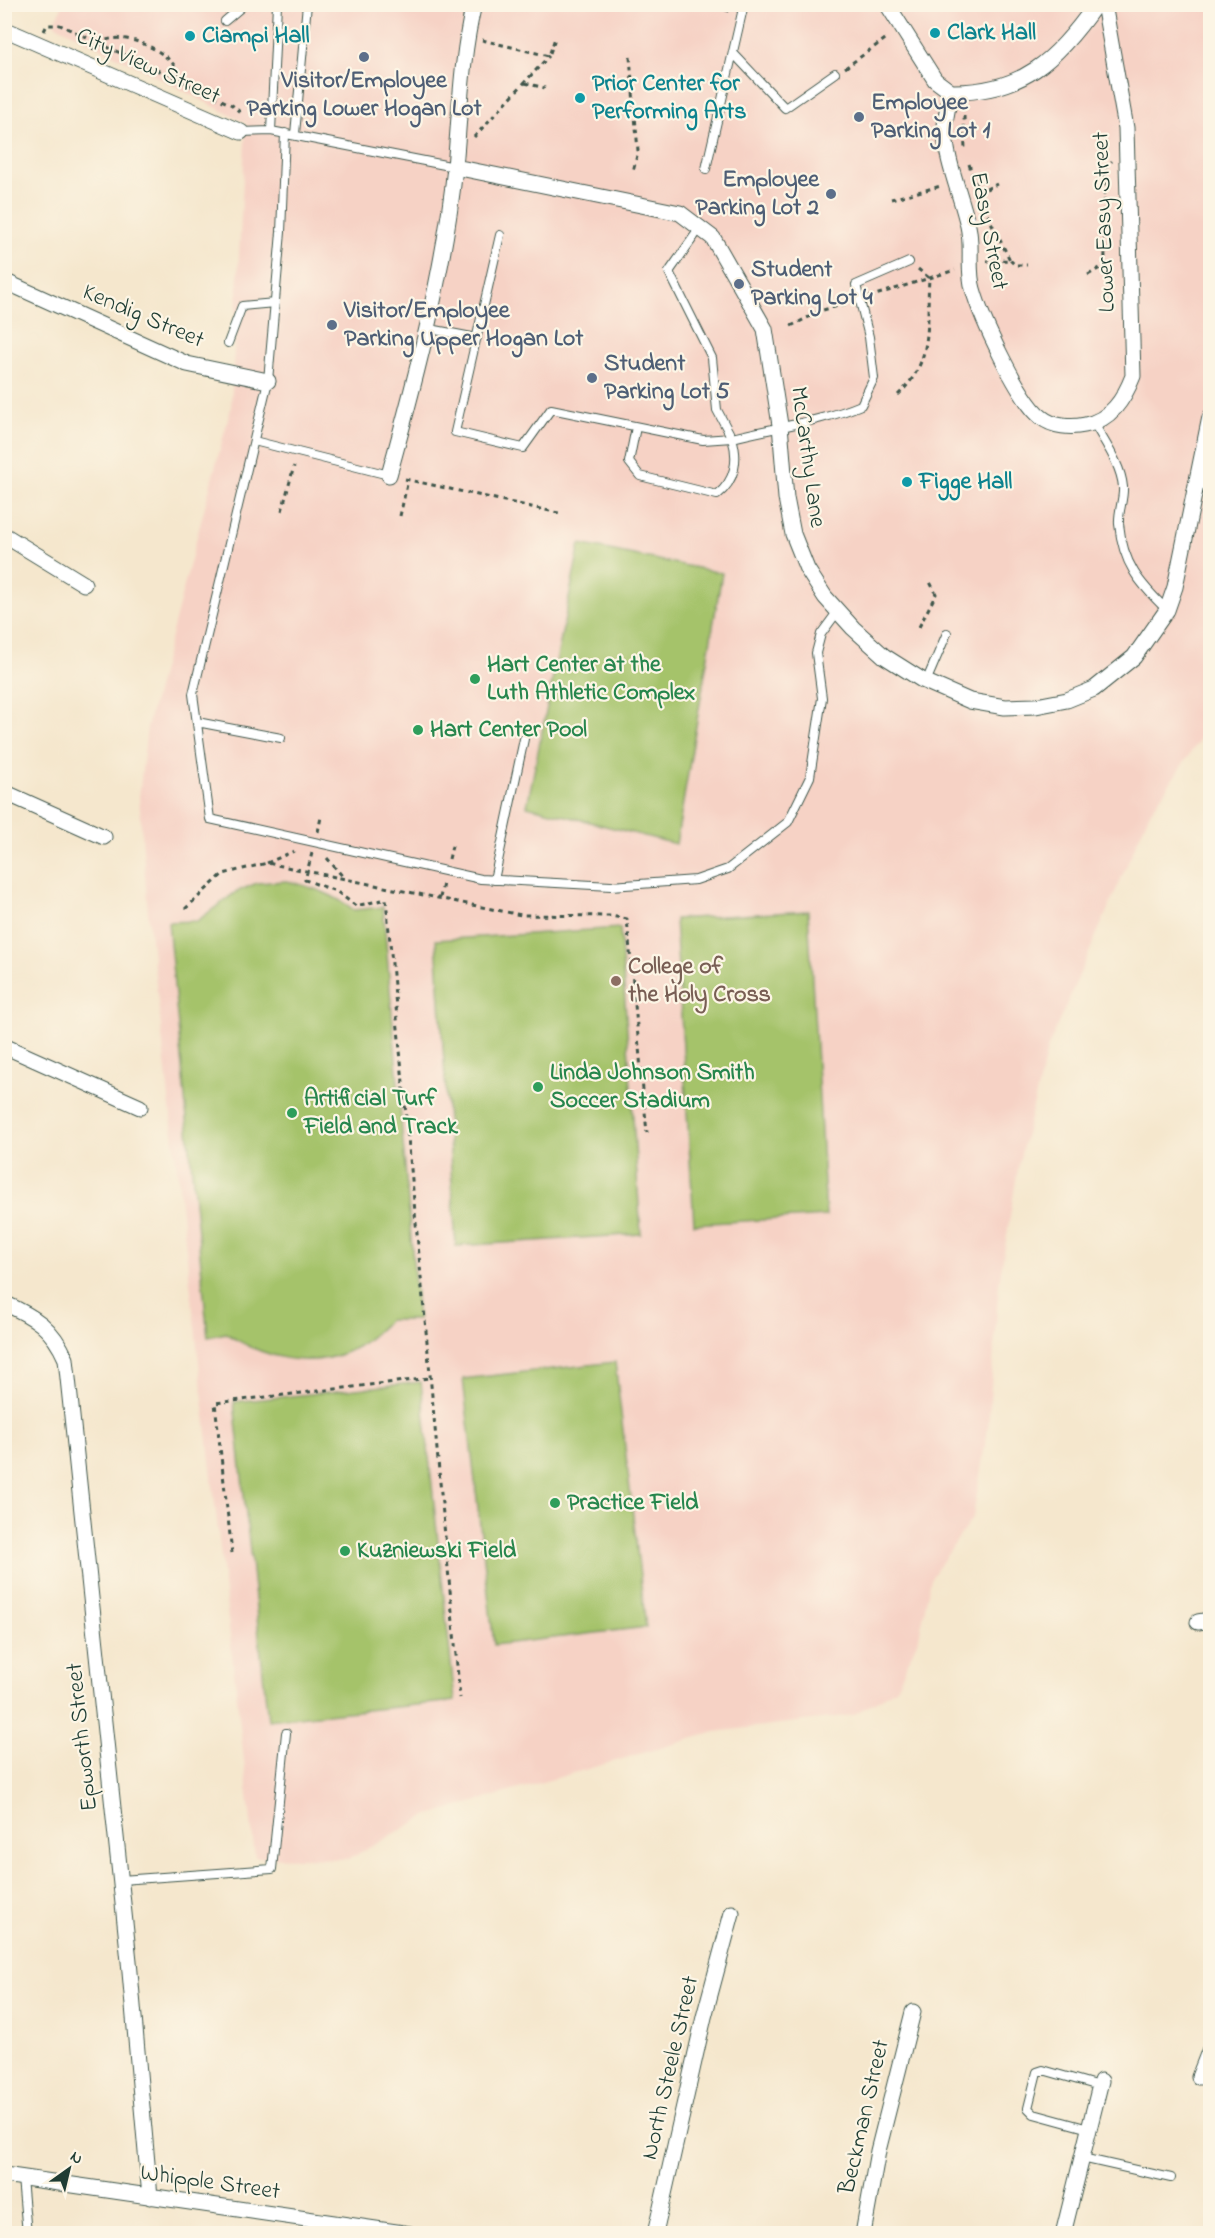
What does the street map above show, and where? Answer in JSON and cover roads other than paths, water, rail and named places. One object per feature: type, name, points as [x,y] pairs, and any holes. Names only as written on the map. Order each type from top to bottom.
[{"type":"street","points":[[389,475],[425,328],[455,167],[456,127],[473,36],[474,4]]},
{"type":"street","points":[[886,4],[934,80],[951,92],[978,92],[1008,85],[1045,64],[1073,37],[1096,4]]},
{"type":"street","name":"Lower Easy Street","points":[[1094,423],[1124,399],[1133,376],[1126,128],[1104,4]]},
{"type":"street","name":"City View Street","points":[[4,29],[241,132]]},
{"type":"street","name":"Easy Street","points":[[951,92],[945,127],[972,248],[970,265],[973,289],[981,309],[1011,374],[1029,406],[1042,418],[1056,425],[1075,427],[1094,423]]},
{"type":"street","name":"McCarthy Lane","points":[[455,167],[680,213],[713,238],[765,329],[780,425],[786,498],[793,534],[807,569],[825,597],[884,656],[926,682],[970,701],[1005,707],[1036,706],[1067,700],[1094,689],[1116,674],[1140,650],[1167,610],[1210,417]]},
{"type":"street","name":"Kendig Street","points":[[4,281],[187,364],[268,381]]},
{"type":"street","points":[[4,535],[84,584]]},
{"type":"street","points":[[4,792],[104,837]]},
{"type":"street","points":[[4,1046],[140,1107]]},
{"type":"street","name":"Epworth Street","points":[[4,1303],[43,1324],[57,1339],[66,1359],[121,1880],[150,2197]]},
{"type":"street","name":"North Steele Street","points":[[655,2234],[704,2017],[732,1914]]},
{"type":"street","name":"Beckman Street","points":[[862,2234],[878,2151],[914,2012]]},
{"type":"street","points":[[1199,2077],[1210,2049]]},
{"type":"street","points":[[1063,2234],[1100,2083]]},
{"type":"street","name":"Whipple Street","points":[[4,2175],[410,2234]]},
{"type":"lane","points":[[225,21],[245,4]]},
{"type":"lane","points":[[271,131],[277,4]]},
{"type":"lane","points":[[295,134],[307,4]]},
{"type":"lane","points":[[706,169],[744,4]]},
{"type":"lane","points":[[733,52],[785,108],[836,74]]},
{"type":"lane","points":[[241,132],[271,131],[295,134],[455,167]]},
{"type":"lane","points":[[285,133],[268,381],[193,694],[210,819],[494,880],[611,886],[696,880],[728,869],[788,822],[810,777],[822,698],[816,653],[821,634],[838,611]]},
{"type":"lane","points":[[636,427],[629,462],[640,476],[717,495],[729,486],[737,453],[717,410],[711,358],[669,272],[700,228]]},
{"type":"lane","points":[[500,235],[455,432],[522,448],[551,409],[703,440],[732,438],[780,425],[837,415],[861,405],[874,378],[869,336],[856,285],[909,262]]},
{"type":"lane","points":[[228,343],[242,306],[275,303]]},
{"type":"lane","points":[[425,328],[477,339]]},
{"type":"lane","points":[[1094,423],[1113,458],[1123,486],[1119,522],[1128,565],[1140,585],[1167,610]]},
{"type":"lane","points":[[254,441],[389,475]]},
{"type":"lane","points":[[926,682],[947,633]]},
{"type":"lane","points":[[197,722],[281,738]]},
{"type":"lane","points":[[494,880],[524,739]]},
{"type":"lane","points":[[121,1880],[272,1869],[286,1733]]},
{"type":"lane","points":[[1089,2129],[1034,2114],[1028,2108],[1037,2072],[1044,2070],[1100,2083]]},
{"type":"lane","points":[[1082,2158],[1171,2178]]},
{"type":"lane","points":[[22,2178],[27,2234]]},
{"type":"place","name":"Clark Hall","points":[[935,33]]},
{"type":"place","name":"Ciampi Hall","points":[[190,36]]},
{"type":"place","name":"Visitor/Employee Parking Lower Hogan Lot","points":[[364,57]]},
{"type":"place","name":"Prior Center for Performing Arts","points":[[580,98]]},
{"type":"place","name":"Employee Parking Lot 1","points":[[859,117]]},
{"type":"place","name":"Employee Parking Lot 2","points":[[831,194]]},
{"type":"place","name":"Student Parking Lot 4","points":[[739,284]]},
{"type":"place","name":"Visitor/Employee Parking Upper Hogan Lot","points":[[332,325]]},
{"type":"place","name":"Student Parking Lot 5","points":[[592,378]]},
{"type":"place","name":"Figge Hall","points":[[907,482]]},
{"type":"place","name":"Hart Center at the Luth Athletic Complex","points":[[475,679]]},
{"type":"place","name":"Hart Center Pool","points":[[418,730]]},
{"type":"place","name":"College of the Holy Cross","points":[[616,981]]},
{"type":"place","name":"Linda Johnson Smith Soccer Stadium","points":[[538,1087]]},
{"type":"place","name":"Artificial Turf Field and Track","points":[[292,1113]]},
{"type":"place","name":"Practice Field","points":[[555,1503]]},
{"type":"place","name":"Kuzniewski Field","points":[[345,1551]]}]
